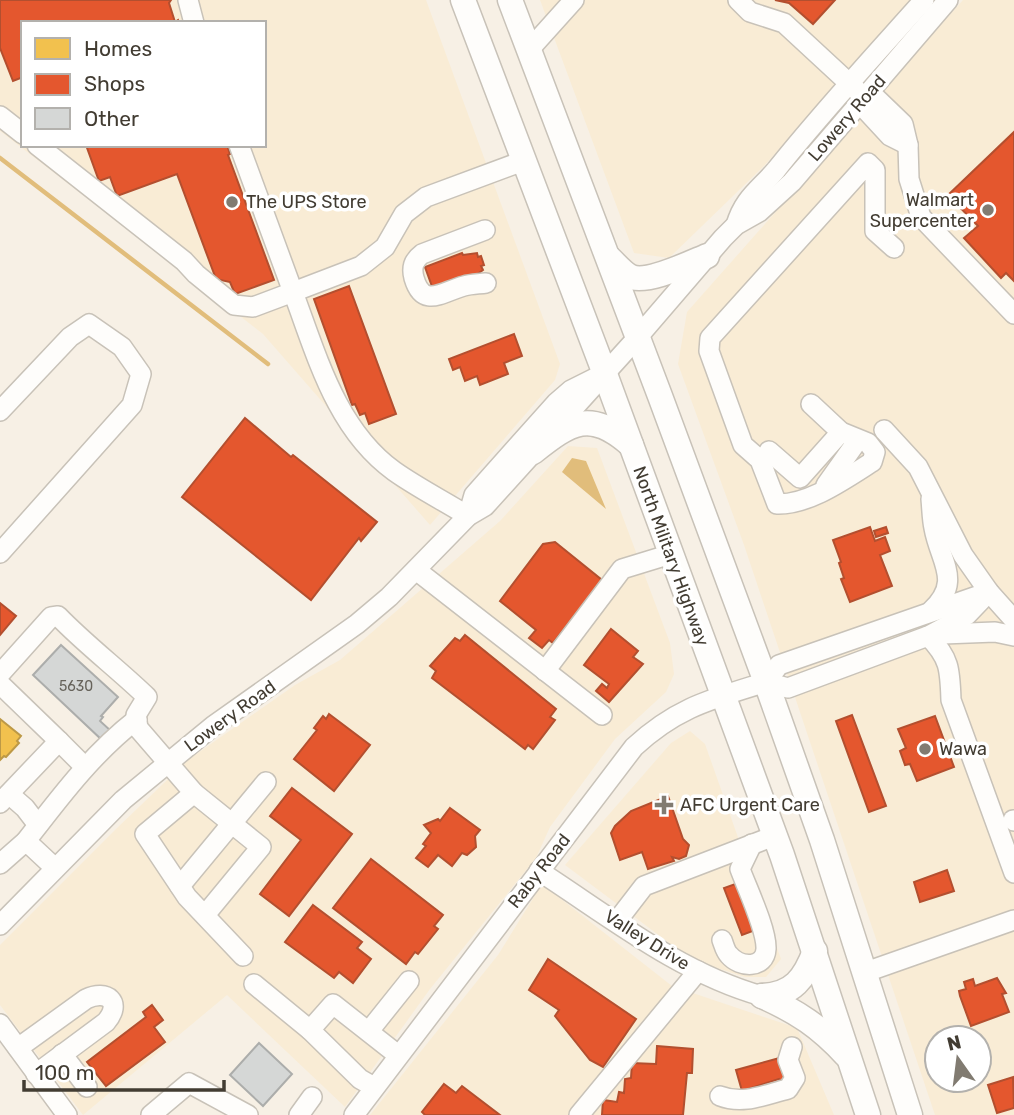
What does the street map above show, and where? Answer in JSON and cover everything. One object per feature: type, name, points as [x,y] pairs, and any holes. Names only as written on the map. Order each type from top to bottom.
[{"type":"main road","name":"North Military Highway","points":[[463,0],[605,374],[723,696],[763,840],[815,951],[868,1115]]},
{"type":"main road","points":[[510,0],[766,682],[866,972],[910,1115]]},
{"type":"main road","points":[[606,254],[629,276],[640,279],[671,271],[707,256]]},
{"type":"main road","points":[[533,452],[554,435],[580,423],[590,422],[617,433],[631,445]]},
{"type":"main road","points":[[762,996],[774,996],[796,986],[803,979],[815,951]]},
{"type":"main road","points":[[762,996],[806,1018],[851,1060]]},
{"type":"street","points":[[188,0],[193,21]]},
{"type":"street","points":[[529,50],[574,0]]},
{"type":"street","points":[[737,0],[750,12],[784,23],[861,93],[876,98],[903,124],[908,145],[909,179],[921,217],[1014,314]]},
{"type":"street","name":"Lowery Road","points":[[861,93],[924,0]]},
{"type":"street","name":"Lowery Road","points":[[0,925],[123,800],[167,762],[357,624],[416,570],[468,516],[485,506],[736,225],[741,206],[861,93],[948,0]]},
{"type":"street","points":[[0,116],[21,132]]},
{"type":"street","points":[[40,147],[184,261],[195,274],[234,305],[253,307],[361,266],[384,247],[404,214],[426,197],[523,161]]},
{"type":"street","points":[[240,147],[331,391],[348,422],[362,440],[394,471],[468,516]]},
{"type":"street","points":[[811,404],[850,436],[868,443],[875,453],[872,462],[791,504],[777,504],[760,460],[743,445],[709,351],[710,338],[868,163],[875,170],[875,232],[894,248]]},
{"type":"street","points":[[485,230],[422,254],[416,259],[412,269],[418,289],[424,295],[435,296],[465,285],[486,283]]},
{"type":"street","points":[[0,411],[70,337],[89,324],[122,347],[141,374],[132,405],[0,553]]},
{"type":"street","name":"Lowery Road","points":[[468,516],[474,495],[556,403],[571,390],[605,374]]},
{"type":"street","points":[[884,430],[918,467],[963,555],[989,592],[1014,620]]},
{"type":"street","points":[[769,451],[800,478],[850,436]]},
{"type":"street","points":[[928,614],[941,602],[947,590],[948,577],[934,529],[931,495]]},
{"type":"street","points":[[545,671],[622,569],[671,554]]},
{"type":"street","points":[[416,570],[601,715]]},
{"type":"street","points":[[989,592],[967,615],[928,636],[788,688],[766,682],[779,665],[989,592]]},
{"type":"street","points":[[0,674],[51,617],[58,616],[147,697],[136,715],[138,728],[194,793],[261,847],[205,915]]},
{"type":"street","points":[[928,636],[976,631],[1014,636]]},
{"type":"street","points":[[928,636],[942,650],[951,674],[951,700],[1014,873]]},
{"type":"street","name":"Raby Road","points":[[354,1115],[634,747],[653,729],[684,709],[766,682]]},
{"type":"street","points":[[0,684],[85,766]]},
{"type":"street","points":[[3,856],[26,841],[85,766],[108,741],[137,719]]},
{"type":"street","points":[[38,825],[25,808],[4,798],[59,741]]},
{"type":"street","points":[[180,886],[266,782]]},
{"type":"street","points":[[194,793],[145,834],[180,886],[243,956]]},
{"type":"street","points":[[617,921],[644,886],[763,840]]},
{"type":"street","points":[[722,940],[726,952],[741,964],[751,966],[761,962],[766,952],[764,933],[740,869],[763,840]]},
{"type":"street","points":[[26,841],[55,868]]},
{"type":"street","name":"Valley Drive","points":[[539,871],[698,971],[743,991],[762,996]]},
{"type":"street","points":[[866,972],[1014,920]]},
{"type":"street","points":[[579,1115],[698,971]]},
{"type":"street","points":[[369,1031],[408,981]]},
{"type":"street","points":[[254,984],[310,1030],[360,1079],[374,1087]]},
{"type":"street","points":[[18,1048],[86,999],[96,994],[111,999],[113,1015],[37,1074]]},
{"type":"street","points":[[310,1030],[333,1004],[398,1055]]},
{"type":"street","points":[[0,1024],[67,1115]]},
{"type":"street","points":[[720,1096],[733,1101],[743,1101],[788,1089],[795,1078],[788,1060],[792,1047]]},
{"type":"street","points":[[62,1055],[87,1087]]},
{"type":"street","points":[[151,1115],[189,1083],[241,1113]]},
{"type":"street","points":[[299,1115],[312,1097]]},
{"type":"shaded area","points":[[0,0],[426,0],[560,364],[555,380],[430,525],[263,334],[0,131]]},
{"type":"shaded area","points":[[540,0],[911,0],[765,165],[669,258],[634,253]]},
{"type":"shaded area","points":[[963,0],[1014,0],[1014,1115],[935,1115],[928,1094],[993,1094],[993,1024],[923,1024],[923,1079],[744,545],[678,364],[687,312]]},
{"type":"shaded area","points":[[568,446],[597,448],[670,643],[674,674],[666,692],[615,739],[550,827],[536,858],[430,989],[345,1107],[227,995],[83,1115],[0,1005],[0,945],[188,760],[295,685],[340,660],[500,521]]},
{"type":"shaded area","points":[[572,458],[586,461],[606,509],[562,472]]},
{"type":"shaded area","points":[[690,731],[705,744],[781,959],[766,977],[745,977],[692,960],[565,865],[671,743]]},
{"type":"shaded area","points":[[542,884],[672,986],[797,1028],[834,1115],[370,1115],[498,955]]},
{"type":"building: Homes","points":[[0,719],[21,736],[17,741],[19,743],[0,760]]},
{"type":"building: Shops","points":[[0,0],[171,0],[169,3],[175,21],[21,21],[21,78],[13,81],[0,48]]},
{"type":"building: Shops","points":[[775,0],[835,0],[813,24],[789,3]]},
{"type":"building: Shops","name":"Walmart Supercenter","points":[[1014,132],[1014,281],[1006,273],[1001,278],[964,238],[978,226],[948,195]]},
{"type":"building: Shops","points":[[87,147],[228,147],[228,155],[274,280],[235,294],[230,282],[216,279],[177,174],[117,196],[110,177],[99,181]]},
{"type":"building: Shops","points":[[462,253],[477,253],[478,257],[481,256],[483,270],[434,292],[425,267]]},
{"type":"building: Shops","points":[[349,286],[396,414],[369,424],[365,413],[360,415],[355,404],[352,405],[314,299]]},
{"type":"building: Shops","points":[[514,334],[522,356],[504,363],[508,374],[480,385],[477,376],[465,381],[460,367],[453,370],[449,359]]},
{"type":"building: Shops","points":[[245,418],[291,457],[293,455],[377,522],[361,541],[359,538],[311,600],[182,497]]},
{"type":"building: Shops","points":[[870,527],[875,541],[885,537],[890,551],[880,555],[892,586],[850,602],[841,579],[844,578],[839,563],[841,562],[833,540]]},
{"type":"building: Shops","points":[[886,527],[888,533],[876,537],[874,531]]},
{"type":"building: Shops","points":[[555,542],[602,580],[553,643],[549,640],[542,648],[529,638],[536,630],[500,601],[543,544]]},
{"type":"building: Shops","points":[[0,603],[16,616],[0,635]]},
{"type":"building: Shops","points":[[611,629],[638,651],[633,657],[643,664],[609,702],[596,691],[602,684],[607,688],[609,684],[584,665]]},
{"type":"building: Shops","points":[[465,635],[556,709],[550,717],[555,720],[533,749],[528,745],[525,749],[432,678],[436,671],[430,666],[455,638],[460,641]]},
{"type":"building: Shops","points":[[329,714],[370,745],[334,791],[294,759],[317,730],[314,728],[323,716],[326,719]]},
{"type":"building: Shops","points":[[852,715],[886,806],[869,812],[836,721]]},
{"type":"building: Shops","name":"Wawa","points":[[935,716],[954,767],[917,781],[910,764],[905,765],[900,751],[906,748],[898,729]]},
{"type":"building: Shops","points":[[292,788],[352,834],[289,916],[260,894],[301,840],[270,816]]},
{"type":"building: Shops","points":[[668,796],[683,839],[689,845],[686,856],[679,859],[672,857],[674,861],[648,869],[642,852],[620,860],[611,833],[615,826],[631,811]]},
{"type":"building: Shops","points":[[450,808],[480,830],[475,836],[476,847],[467,855],[462,853],[452,866],[438,855],[428,867],[416,858],[426,846],[423,844],[431,833],[424,825],[438,819],[440,821]]},
{"type":"building: Shops","points":[[371,859],[443,915],[434,926],[438,929],[418,954],[415,952],[406,964],[333,908]]},
{"type":"building: Shops","points":[[947,870],[954,891],[920,902],[914,882]]},
{"type":"building: Shops","points":[[741,882],[758,929],[742,935],[724,888]]},
{"type":"building: Shops","points":[[313,905],[362,942],[357,948],[371,959],[353,983],[339,972],[334,978],[285,942]]},
{"type":"building: Shops","points":[[548,959],[636,1019],[603,1067],[590,1060],[555,1016],[559,1010],[529,990]]},
{"type":"building: Shops","points":[[997,978],[1006,993],[1002,994],[1009,1012],[970,1024],[959,991],[966,989],[964,982],[973,979],[975,986]]},
{"type":"building: Shops","points":[[152,1005],[163,1020],[154,1027],[165,1042],[106,1086],[87,1062],[146,1017],[143,1012]]},
{"type":"building: Shops","points":[[657,1046],[693,1049],[692,1073],[687,1073],[683,1115],[602,1115],[603,1100],[617,1102],[619,1092],[624,1093],[625,1079],[631,1078],[632,1063],[656,1064]]},
{"type":"building: Shops","points":[[783,1057],[789,1079],[779,1079],[742,1091],[736,1070]]},
{"type":"building: Shops","points":[[1013,1077],[1014,1108],[997,1113],[991,1094],[993,1083]]},
{"type":"building: Shops","points":[[444,1084],[456,1093],[462,1086],[500,1115],[425,1115],[422,1112]]},
{"type":"building: Other","points":[[61,645],[118,697],[101,716],[103,717],[100,721],[112,732],[103,741],[33,675]]},
{"type":"building: Other","points":[[259,1043],[292,1074],[263,1106],[230,1075]]},
{"type":"waterway","points":[[0,158],[268,364]]},
{"type":"place","name":"The UPS Store","points":[[232,202]]},
{"type":"place","name":"Walmart Supercenter","points":[[988,210]]},
{"type":"place","name":"Wawa","points":[[925,749]]},
{"type":"place","name":"AFC Urgent Care","points":[[664,805]]}]
